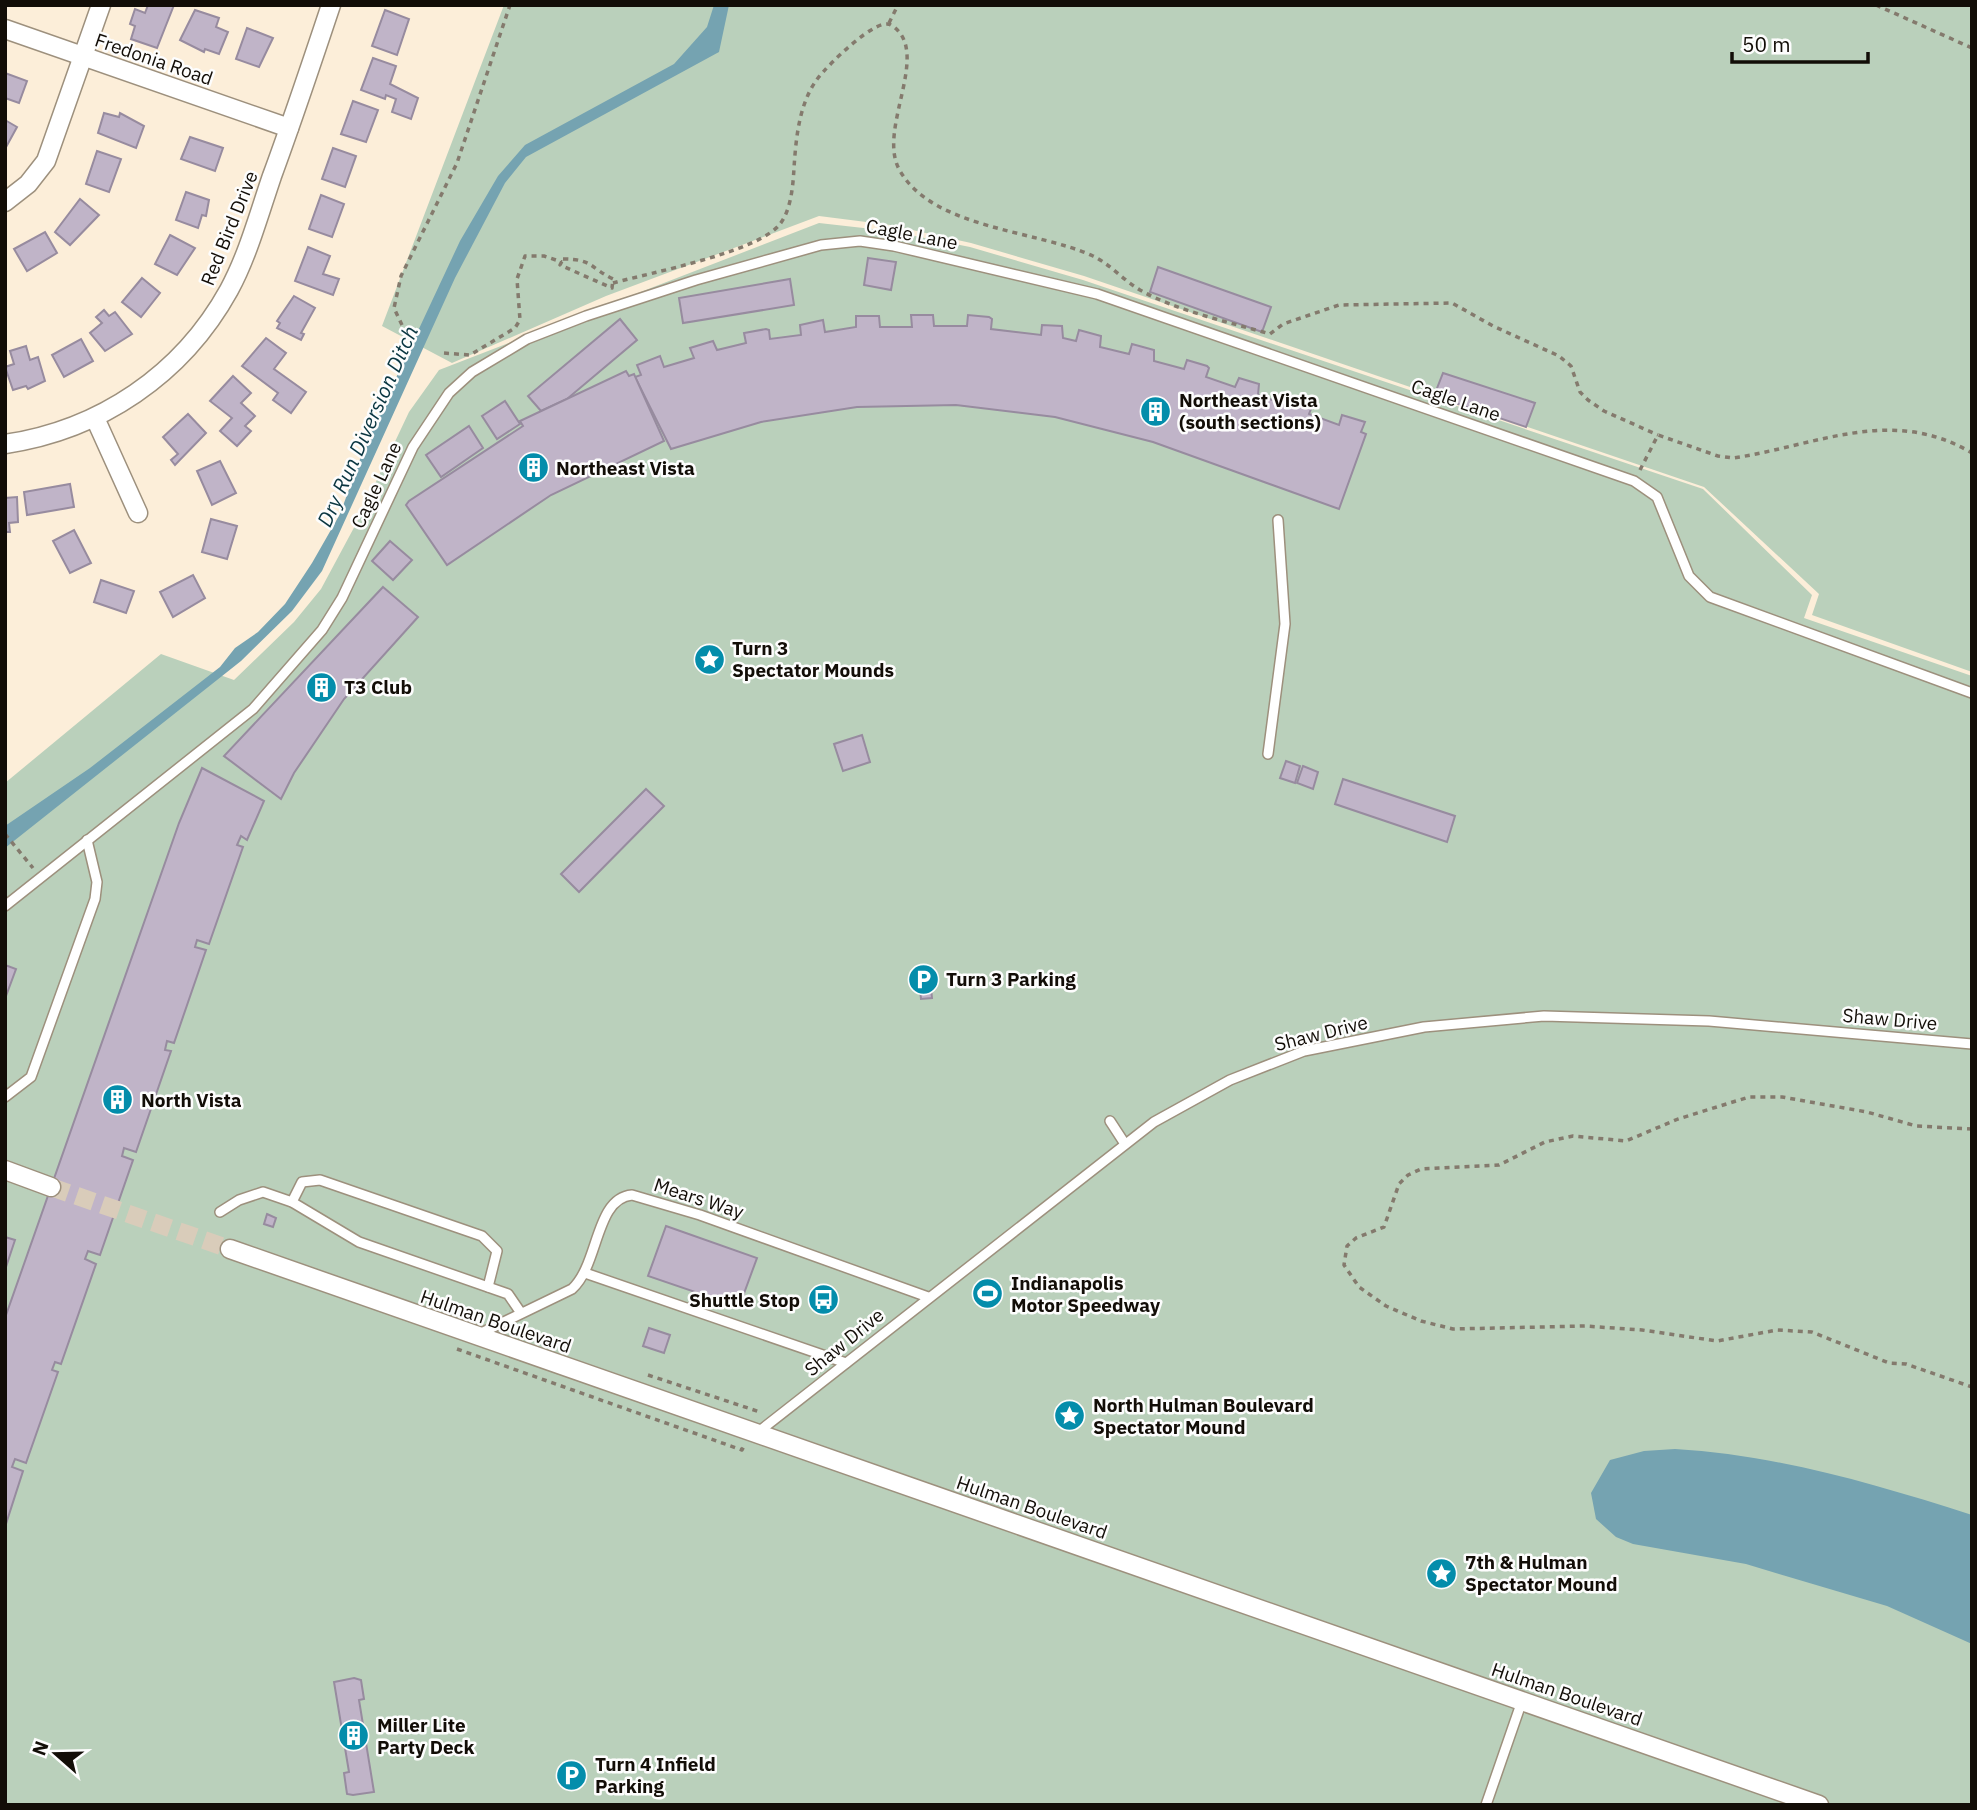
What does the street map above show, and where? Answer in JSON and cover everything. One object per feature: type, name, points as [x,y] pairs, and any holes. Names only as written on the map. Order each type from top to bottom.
[{"type":"street","points":[[5,202],[28,184],[46,161],[101,5]]},
{"type":"street","name":"Red Bird Drive","points":[[5,444],[48,435],[95,418],[133,396],[164,372],[192,343],[217,309],[239,269],[331,5]]},
{"type":"street","name":"Fredonia Road","points":[[5,29],[289,128]]},
{"type":"street","points":[[95,418],[138,513]]},
{"type":"street","points":[[5,1170],[51,1187]]},
{"type":"street","name":"Hulman Boulevard","points":[[230,1249],[1819,1805]]},
{"type":"lane","name":"Cagle Lane","points":[[5,905],[251,712],[322,630],[342,598],[413,447],[449,393],[472,372],[527,339],[586,316],[696,280],[821,244],[860,240],[894,246],[1097,294],[1634,481],[1657,497],[1689,576],[1710,597],[1972,693]]},
{"type":"lane","points":[[1268,754],[1285,624],[1278,520]]},
{"type":"lane","points":[[5,1097],[31,1077],[95,900],[97,882],[87,840]]},
{"type":"lane","name":"Shaw Drive","points":[[756,1434],[928,1297],[1162,1117],[1230,1080],[1304,1051],[1411,1030],[1544,1016],[1617,1016],[1972,1044]]},
{"type":"lane","points":[[1110,1121],[1125,1144]]},
{"type":"lane","points":[[292,1202],[302,1182],[320,1180],[482,1236],[497,1251],[488,1287]]},
{"type":"lane","points":[[220,1212],[239,1200],[263,1192],[292,1202],[359,1242],[508,1294],[521,1313]]},
{"type":"lane","name":"Mears Way","points":[[475,1336],[572,1289],[585,1273],[609,1207],[614,1200],[632,1195],[674,1206],[928,1297]]},
{"type":"lane","points":[[585,1273],[846,1363]]},
{"type":"lane","points":[[1486,1805],[1522,1700]]},
{"type":"path","points":[[402,325],[394,308],[401,276],[457,163],[510,5]]},
{"type":"path","points":[[889,23],[898,5]]},
{"type":"path","points":[[1875,5],[1972,48]]},
{"type":"path","points":[[612,283],[716,255],[770,235],[782,222],[792,191],[800,117],[812,86],[863,35],[883,22],[889,23],[900,32],[907,59],[906,81],[894,119],[892,152],[909,183],[938,205],[973,219],[1094,257],[1141,290],[1270,334],[1283,324],[1339,305],[1452,303],[1559,356],[1571,366],[1580,392],[1604,411],[1658,435],[1718,456],[1732,458],[1850,432],[1902,429],[1937,437],[1971,452]]},
{"type":"path","points":[[444,353],[470,355],[514,328],[520,320],[518,270],[525,256],[544,256],[562,262]]},
{"type":"path","points":[[563,258],[582,259],[613,279],[612,283],[612,288],[560,265],[563,258]]},
{"type":"path","points":[[1634,481],[1658,435]]},
{"type":"path","points":[[5,834],[28,862]]},
{"type":"path","points":[[1972,1129],[1916,1126],[1867,1112],[1782,1097],[1749,1097],[1678,1119],[1626,1141],[1573,1136],[1545,1142],[1499,1166],[1421,1169],[1408,1175],[1399,1184],[1384,1227],[1356,1238],[1347,1246],[1343,1257],[1344,1265],[1359,1287],[1386,1306],[1420,1321],[1453,1329],[1585,1326],[1642,1330],[1717,1341],[1777,1330],[1812,1332],[1889,1363],[1906,1364],[1972,1387]]},
{"type":"green space","points":[[504,5],[1972,5],[1972,672],[1812,615],[1819,594],[1704,487],[1084,276],[971,243],[890,225],[819,216],[606,296],[452,363],[382,326]]},
{"type":"green space","name":"Indianapolis Motor Speedway","points":[[819,223],[890,231],[970,247],[1083,280],[1703,489],[1812,595],[1804,618],[1972,676],[1972,1805],[5,1805],[5,783],[161,654],[234,680],[294,622],[321,589],[357,522],[409,412],[439,370]]},
{"type":"water","points":[[714,5],[729,5],[719,52],[526,157],[505,183],[455,278],[322,571],[292,611],[241,661],[5,848],[5,826],[90,768],[220,667],[235,648],[258,632],[285,604],[340,514],[367,440],[460,241],[498,176],[525,145],[674,64],[707,27]]},
{"type":"water","points":[[1675,1449],[1788,1464],[1899,1492],[1972,1515],[1972,1644],[1887,1606],[1746,1564],[1633,1544],[1616,1537],[1596,1519],[1591,1493],[1610,1460],[1644,1451]]},
{"type":"building","points":[[148,5],[174,5],[157,48],[131,39],[135,26],[130,24],[135,9],[145,13]]},
{"type":"building","points":[[195,10],[219,18],[216,27],[228,32],[219,54],[205,49],[204,52],[180,40]]},
{"type":"building","points":[[385,10],[409,19],[397,55],[372,46]]},
{"type":"building","points":[[247,28],[273,38],[259,67],[236,59]]},
{"type":"building","points":[[373,58],[396,66],[390,84],[418,98],[411,119],[392,112],[396,99],[386,95],[385,99],[361,90]]},
{"type":"building","points":[[5,73],[27,81],[19,103],[5,98]]},
{"type":"building","points":[[353,101],[378,110],[366,142],[341,134]]},
{"type":"building","points":[[104,113],[119,117],[120,113],[144,126],[136,148],[98,133]]},
{"type":"building","points":[[5,120],[17,127],[5,149]]},
{"type":"building","points":[[190,137],[223,148],[215,171],[181,159]]},
{"type":"building","points":[[333,148],[356,156],[345,187],[322,179]]},
{"type":"building","points":[[97,151],[121,159],[109,192],[86,184]]},
{"type":"building","points":[[186,192],[209,200],[206,216],[202,215],[198,228],[176,220]]},
{"type":"building","points":[[321,195],[344,204],[332,237],[309,229]]},
{"type":"building","points":[[80,199],[99,215],[70,245],[55,232]]},
{"type":"building","points":[[45,232],[57,253],[27,271],[14,249]]},
{"type":"building","points":[[170,235],[195,248],[177,275],[155,264]]},
{"type":"building","points":[[308,247],[330,256],[323,274],[339,279],[333,295],[295,281]]},
{"type":"building","points":[[868,258],[896,262],[891,290],[864,285]]},
{"type":"building","points":[[1158,267],[1271,307],[1262,332],[1150,292]]},
{"type":"building","points":[[142,278],[160,293],[141,317],[122,302]]},
{"type":"building","points":[[790,279],[794,305],[683,323],[679,298]]},
{"type":"building","points":[[294,296],[315,308],[301,333],[304,334],[301,340],[277,328],[280,323],[277,321]]},
{"type":"building","points":[[104,310],[109,316],[115,312],[132,334],[105,351],[90,333],[102,323],[96,317]]},
{"type":"building","name":"Northeast Vista (south sections)","points":[[911,315],[933,315],[934,326],[967,326],[968,315],[989,317],[992,319],[991,329],[1041,335],[1042,325],[1062,326],[1063,338],[1076,341],[1079,330],[1101,336],[1100,347],[1129,354],[1132,344],[1154,350],[1154,361],[1184,369],[1187,360],[1207,366],[1209,368],[1206,377],[1235,387],[1239,378],[1259,384],[1258,395],[1287,405],[1290,396],[1313,404],[1309,414],[1339,425],[1342,415],[1365,422],[1361,432],[1366,434],[1339,509],[1153,442],[1055,417],[956,405],[857,407],[761,422],[671,449],[635,377],[641,375],[637,365],[660,356],[664,367],[694,358],[690,348],[713,341],[717,350],[746,343],[744,333],[766,329],[769,330],[770,339],[801,335],[800,325],[823,320],[825,332],[856,327],[856,316],[879,316],[880,327],[912,327]]},
{"type":"building","points":[[620,319],[637,340],[567,399],[541,411],[528,396]]},
{"type":"building","points":[[266,338],[286,353],[274,369],[306,392],[291,413],[273,400],[278,393],[242,366]]},
{"type":"building","points":[[81,339],[93,361],[64,377],[52,355]]},
{"type":"building","points":[[26,346],[30,360],[38,357],[45,381],[28,389],[26,386],[13,390],[5,367],[14,364],[10,351]]},
{"type":"building","name":"Northeast Vista","points":[[626,371],[629,376],[634,374],[664,441],[551,495],[447,565],[406,505],[409,501],[523,426],[520,421]]},
{"type":"building","points":[[1443,373],[1535,403],[1526,427],[1434,396]]},
{"type":"building","points":[[233,376],[251,393],[241,403],[255,416],[245,426],[251,431],[237,446],[220,431],[232,418],[210,401]]},
{"type":"building","points":[[505,401],[520,424],[497,439],[482,416]]},
{"type":"building","points":[[188,414],[206,433],[175,465],[171,460],[178,454],[163,437]]},
{"type":"building","points":[[469,426],[483,448],[441,477],[426,455]]},
{"type":"building","points":[[220,461],[236,493],[212,505],[197,471]]},
{"type":"building","points":[[70,484],[74,507],[27,515],[24,492]]},
{"type":"building","points":[[17,497],[18,522],[9,523],[10,532],[5,532],[5,498]]},
{"type":"building","points":[[211,519],[237,526],[227,559],[202,552]]},
{"type":"building","points":[[74,530],[91,563],[70,573],[53,541]]},
{"type":"building","points":[[390,541],[412,560],[393,580],[372,561]]},
{"type":"building","points":[[193,575],[205,598],[173,617],[160,592]]},
{"type":"building","points":[[101,580],[134,591],[126,613],[94,602]]},
{"type":"building","name":"T3 Club","points":[[383,587],[418,617],[344,699],[294,773],[281,799],[224,756]]},
{"type":"building","points":[[862,735],[870,762],[843,771],[834,744]]},
{"type":"building","points":[[1286,761],[1300,766],[1295,783],[1280,778]]},
{"type":"building","points":[[1303,766],[1318,772],[1313,789],[1297,783]]},
{"type":"building","name":"North Vista","points":[[202,768],[264,801],[247,840],[241,836],[237,845],[243,847],[209,944],[197,940],[195,947],[206,950],[174,1043],[167,1041],[165,1050],[171,1051],[136,1152],[124,1148],[122,1156],[133,1160],[100,1255],[88,1251],[85,1259],[96,1264],[61,1364],[55,1362],[52,1370],[58,1372],[26,1463],[15,1459],[12,1467],[23,1471],[5,1527],[5,1318],[179,823]]},
{"type":"building","points":[[1343,779],[1455,816],[1447,842],[1335,804]]},
{"type":"building","points":[[646,789],[664,806],[579,892],[561,874]]},
{"type":"building","points":[[5,965],[16,969],[6,996],[5,995]]},
{"type":"building","points":[[931,988],[932,998],[921,999],[920,989]]},
{"type":"building","points":[[267,1214],[276,1218],[273,1227],[264,1224]]},
{"type":"building","points":[[666,1226],[757,1258],[739,1307],[648,1276]]},
{"type":"building","points":[[5,1237],[15,1240],[6,1267],[5,1267]]},
{"type":"building","points":[[649,1328],[670,1335],[664,1353],[643,1346]]},
{"type":"building","name":"Miller Lite Party Deck","points":[[354,1678],[361,1680],[364,1699],[359,1700],[374,1792],[353,1795],[347,1794],[344,1773],[349,1772],[334,1682]]},
{"type":"tunnel","points":[[51,1187],[230,1249]]},
{"type":"place","name":"Northeast Vista (south sections)","points":[[1156,411]]},
{"type":"place","name":"Northeast Vista","points":[[533,468]]},
{"type":"place","name":"Turn 3 Spectator Mounds","points":[[709,659]]},
{"type":"place","name":"T3 Club","points":[[321,687]]},
{"type":"place","name":"Turn 3 Parking","points":[[923,979]]},
{"type":"place","name":"North Vista","points":[[118,1100]]},
{"type":"place","name":"Indianapolis Motor Speedway","points":[[988,1294]]},
{"type":"place","name":"Shuttle Stop","points":[[823,1300]]},
{"type":"place","name":"North Hulman Boulevard Spectator Mound","points":[[1070,1416]]},
{"type":"place","name":"7th & Hulman Spectator Mound","points":[[1442,1573]]},
{"type":"place","name":"Miller Lite Party Deck","points":[[354,1736]]},
{"type":"place","name":"Turn 4 Infield Parking","points":[[572,1775]]},
{"type":"water label","name":"Dry Run Diversion Ditch","points":[[367,426]]}]
